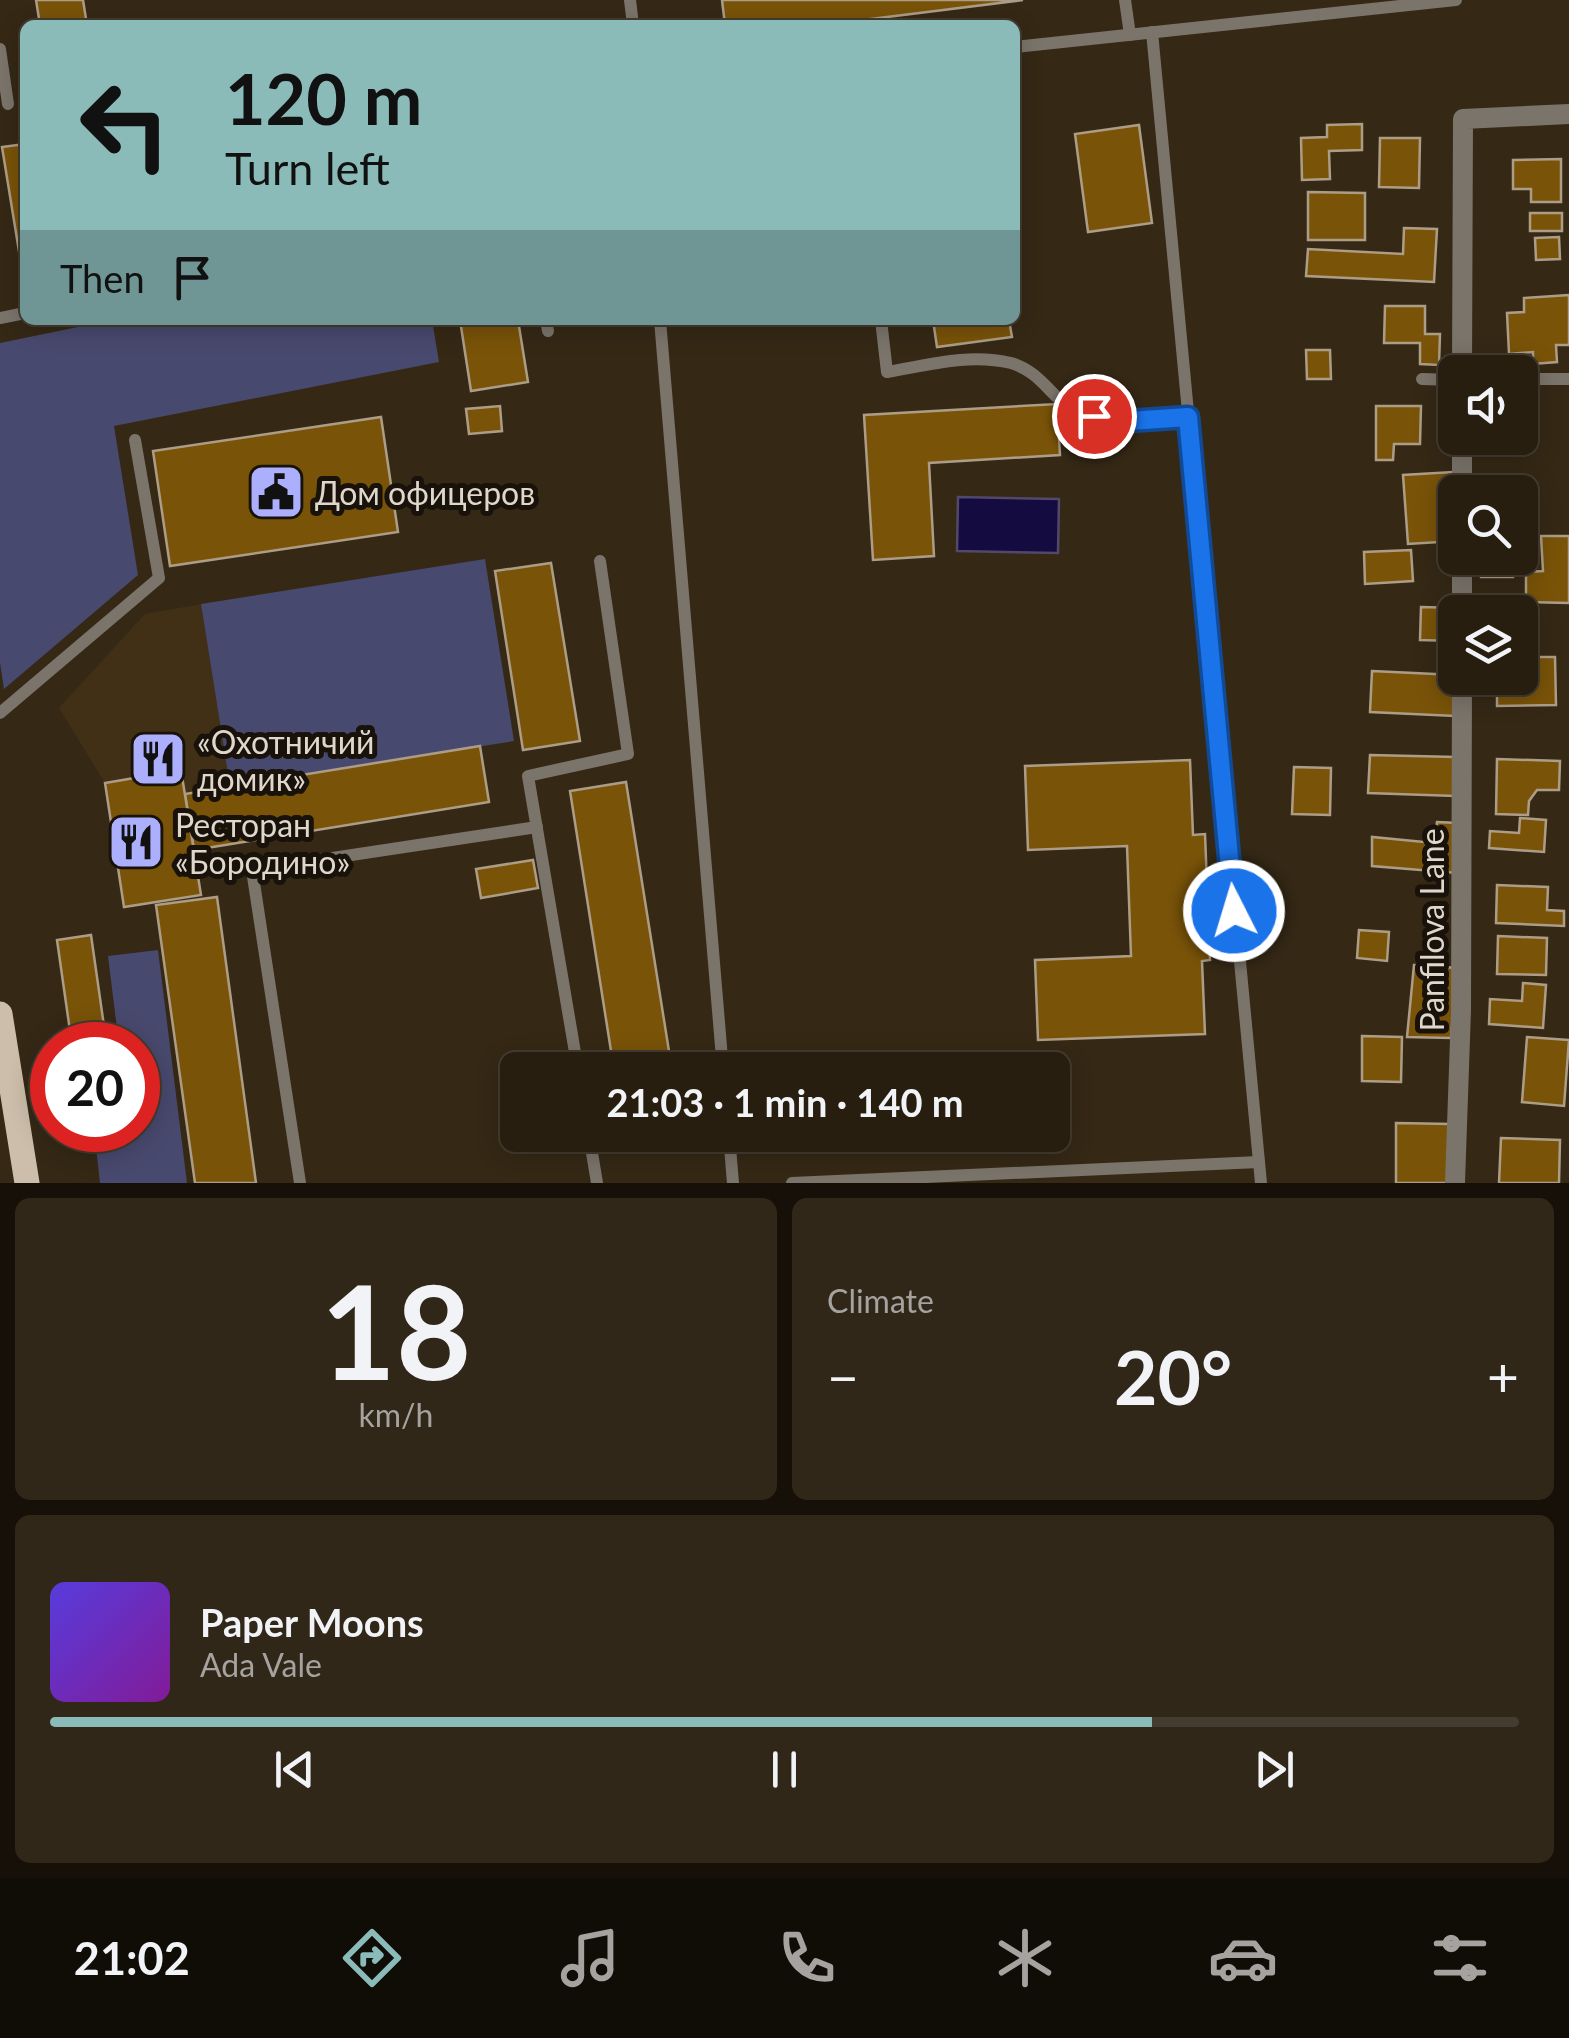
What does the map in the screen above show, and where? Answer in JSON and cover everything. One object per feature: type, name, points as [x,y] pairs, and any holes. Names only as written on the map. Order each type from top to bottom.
[{"type":"main road","points":[[0,1018],[27,1183]]},
{"type":"street","points":[[1462,355],[1463,119],[1569,114]]},
{"type":"street","name":"Panfilova Lane","points":[[1455,1183],[1461,1010],[1462,695]]},
{"type":"lane","points":[[1125,0],[1130,34]]},
{"type":"lane","points":[[1020,46],[1152,32],[1317,7],[1456,0]]},
{"type":"lane","points":[[1152,32],[1261,1183]]},
{"type":"lane","points":[[0,49],[8,104]]},
{"type":"lane","points":[[660,325],[721,1052]]},
{"type":"lane","points":[[882,325],[887,372],[970,357],[1026,370],[1074,412],[1114,422],[1188,417]]},
{"type":"lane","points":[[1422,380],[1438,380]]},
{"type":"lane","points":[[1538,380],[1569,380]]},
{"type":"lane","points":[[0,713],[159,578],[135,440]]},
{"type":"lane","points":[[575,1052],[528,776],[628,754],[600,561]]},
{"type":"lane","points":[[300,1183],[252,870],[537,827]]},
{"type":"lane","points":[[592,1152],[597,1183]]},
{"type":"lane","points":[[730,1152],[733,1183]]},
{"type":"lane","points":[[792,1183],[1259,1162]]},
{"type":"shaded area","points":[[88,325],[433,325],[439,362],[114,426],[138,575],[4,689],[0,663],[0,343]]},
{"type":"shaded area","points":[[958,497],[1059,499],[1058,553],[957,551]]},
{"type":"shaded area","points":[[485,559],[514,741],[230,786],[201,604]]},
{"type":"shaded area","points":[[201,604],[230,786],[185,794],[180,771],[105,783],[59,708],[145,614]]},
{"type":"shaded area","points":[[158,950],[187,1183],[100,1183],[96,1152],[160,1152],[160,1022],[116,1022],[108,956]]},
{"type":"building","points":[[36,0],[83,0],[86,20],[39,20]]},
{"type":"building","points":[[722,0],[1023,0],[863,20],[724,20]]},
{"type":"building","points":[[1362,124],[1362,150],[1329,151],[1330,179],[1302,180],[1301,138],[1327,137],[1327,125]]},
{"type":"building","points":[[1139,125],[1152,223],[1088,232],[1075,134]]},
{"type":"building","points":[[1380,138],[1420,138],[1419,188],[1379,187]]},
{"type":"building","points":[[20,145],[20,257],[2,147]]},
{"type":"building","points":[[1561,159],[1561,202],[1531,202],[1531,189],[1513,189],[1513,160]]},
{"type":"building","points":[[1308,192],[1365,193],[1365,240],[1308,240]]},
{"type":"building","points":[[1530,213],[1562,213],[1562,231],[1530,231]]},
{"type":"building","points":[[1404,228],[1437,229],[1434,282],[1306,276],[1308,249],[1403,254]]},
{"type":"building","points":[[1559,237],[1560,259],[1536,260],[1535,238]]},
{"type":"building","points":[[1569,295],[1569,345],[1556,345],[1557,362],[1538,364],[1538,355],[1533,352],[1509,354],[1507,313],[1524,312],[1524,298]]},
{"type":"building","points":[[1385,306],[1425,306],[1425,334],[1440,334],[1438,365],[1420,364],[1420,343],[1384,343]]},
{"type":"building","points":[[461,325],[519,325],[528,382],[471,391]]},
{"type":"building","points":[[934,325],[1010,325],[1012,337],[937,347]]},
{"type":"building","points":[[1306,350],[1330,350],[1331,379],[1307,379]]},
{"type":"building","points":[[1057,404],[1060,455],[929,463],[934,556],[873,560],[864,415]]},
{"type":"building","points":[[500,406],[502,431],[469,434],[466,409]]},
{"type":"building","points":[[1376,406],[1421,406],[1420,444],[1394,444],[1393,460],[1376,460]]},
{"type":"building","name":"Дом офицеров","points":[[381,417],[398,532],[170,566],[153,451]]},
{"type":"building","points":[[1453,472],[1438,475],[1438,542],[1408,544],[1403,475]]},
{"type":"building","points":[[1541,536],[1569,536],[1569,603],[1538,602],[1538,595],[1526,595],[1526,575],[1543,571]]},
{"type":"building","points":[[1411,550],[1413,581],[1365,584],[1364,552]]},
{"type":"building","points":[[551,563],[580,741],[523,750],[495,571]]},
{"type":"building","points":[[1481,575],[1513,575],[1513,577]]},
{"type":"building","points":[[1421,607],[1438,607],[1438,641],[1420,640]]},
{"type":"building","points":[[1538,657],[1555,657],[1556,705],[1497,706],[1497,695],[1538,695]]},
{"type":"building","points":[[1372,671],[1438,674],[1438,695],[1455,695],[1455,716],[1370,712]]},
{"type":"building","name":"«Охотничий домик»","points":[[169,745],[172,770],[146,773],[143,748]]},
{"type":"building","points":[[480,746],[489,802],[194,850],[185,794]]},
{"type":"building","points":[[1370,755],[1456,757],[1455,796],[1368,793]]},
{"type":"building","points":[[1497,759],[1560,761],[1559,790],[1537,790],[1529,801],[1528,815],[1496,814]]},
{"type":"building","points":[[1190,760],[1193,835],[1205,834],[1210,960],[1202,961],[1205,1034],[1038,1040],[1035,960],[1131,956],[1127,846],[1028,850],[1025,766]]},
{"type":"building","points":[[1294,767],[1331,768],[1330,815],[1292,814]]},
{"type":"building","points":[[181,770],[201,895],[124,907],[105,783]]},
{"type":"building","points":[[626,782],[669,1052],[611,1052],[570,791]]},
{"type":"building","points":[[1520,818],[1546,820],[1544,852],[1489,848],[1490,831],[1519,833]]},
{"type":"building","points":[[1437,822],[1458,823],[1457,873],[1372,866],[1372,837],[1434,843]]},
{"type":"building","points":[[533,860],[538,888],[481,898],[476,869]]},
{"type":"building","points":[[1497,885],[1548,887],[1547,910],[1564,911],[1564,926],[1496,923]]},
{"type":"building","points":[[217,897],[256,1183],[195,1183],[156,905]]},
{"type":"building","points":[[1359,930],[1389,932],[1387,961],[1357,958]]},
{"type":"building","points":[[91,935],[103,1022],[69,1022],[57,940]]},
{"type":"building","points":[[1498,936],[1547,938],[1546,975],[1497,974]]},
{"type":"building","points":[[1414,965],[1457,968],[1451,1038],[1407,1037]]},
{"type":"building","points":[[1523,983],[1546,985],[1543,1028],[1489,1024],[1490,999],[1522,1001]]},
{"type":"building","points":[[1362,1036],[1402,1037],[1401,1082],[1362,1081]]},
{"type":"building","points":[[1527,1037],[1569,1040],[1564,1106],[1522,1102]]},
{"type":"building","points":[[1396,1123],[1451,1124],[1451,1183],[1396,1183]]},
{"type":"building","points":[[1501,1138],[1560,1140],[1559,1183],[1499,1183]]},
{"type":"place","name":"Дом офицеров","points":[[276,492]]},
{"type":"place","name":"«Охотничий домик»","points":[[158,759]]},
{"type":"place","name":"Ресторан «Бородино»","points":[[136,842]]},
{"type":"route","points":[[1094,416],[1114,422],[1188,417],[1234,911]]}]
